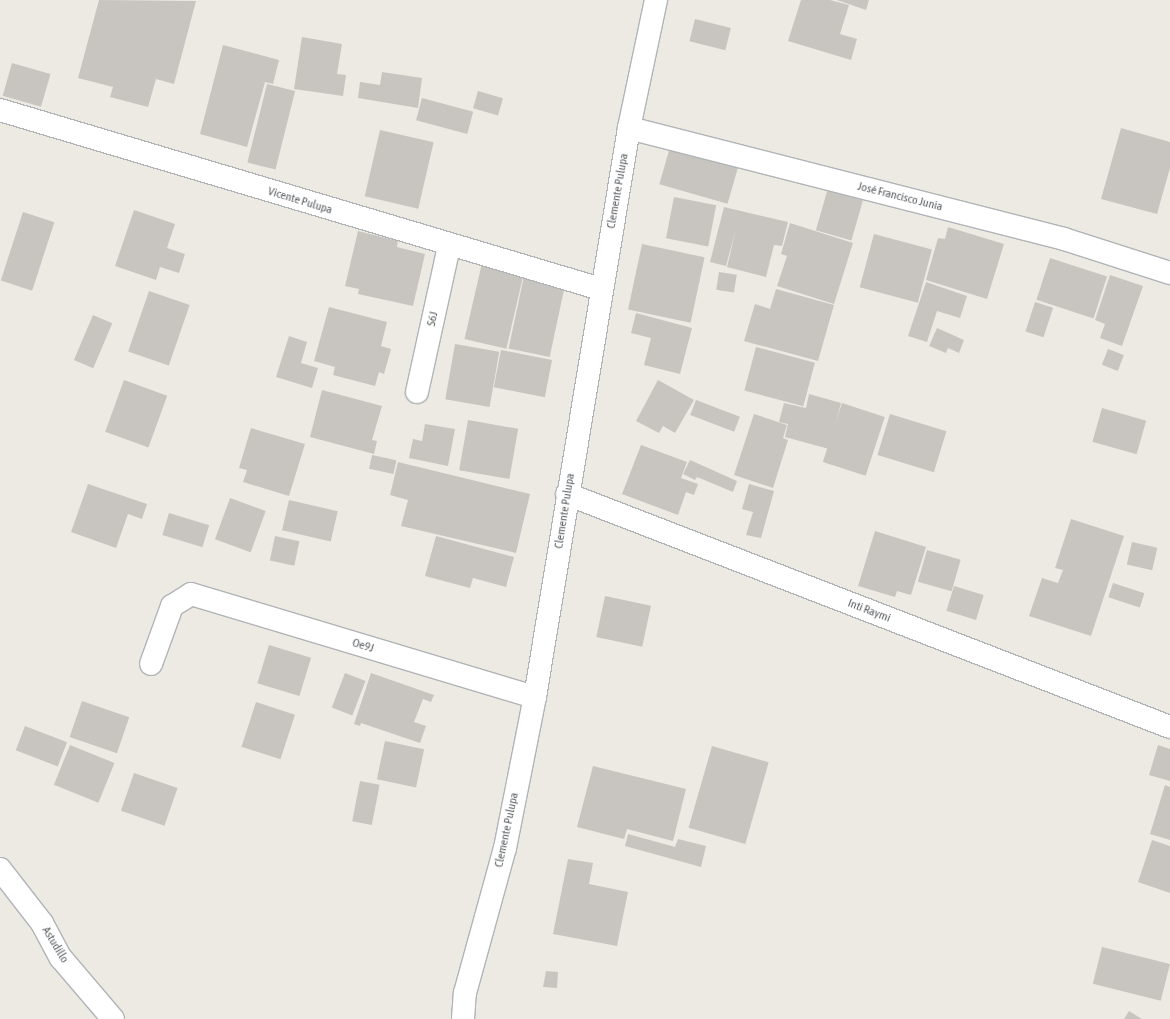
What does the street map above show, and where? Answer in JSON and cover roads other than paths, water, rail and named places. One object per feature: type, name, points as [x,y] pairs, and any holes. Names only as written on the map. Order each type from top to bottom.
[{"type":"street","name":"Clemente Pulupa","points":[[463,1019],[465,993],[505,848],[535,697],[601,289],[629,128],[656,0]]},
{"type":"street","name":"Vicente Pulupa","points":[[0,110],[449,246],[601,289]]},
{"type":"street","name":"José Francisco Junia","points":[[629,128],[1064,239],[1170,273]]},
{"type":"street","name":"S6J","points":[[417,392],[449,246]]},
{"type":"street","name":"Inti Raymi","points":[[567,494],[1170,727]]},
{"type":"street","name":"Oe9J","points":[[151,664],[172,606],[191,594],[535,697]]},
{"type":"street","name":"Astudillo","points":[[0,869],[42,923],[61,958],[113,1019]]}]
